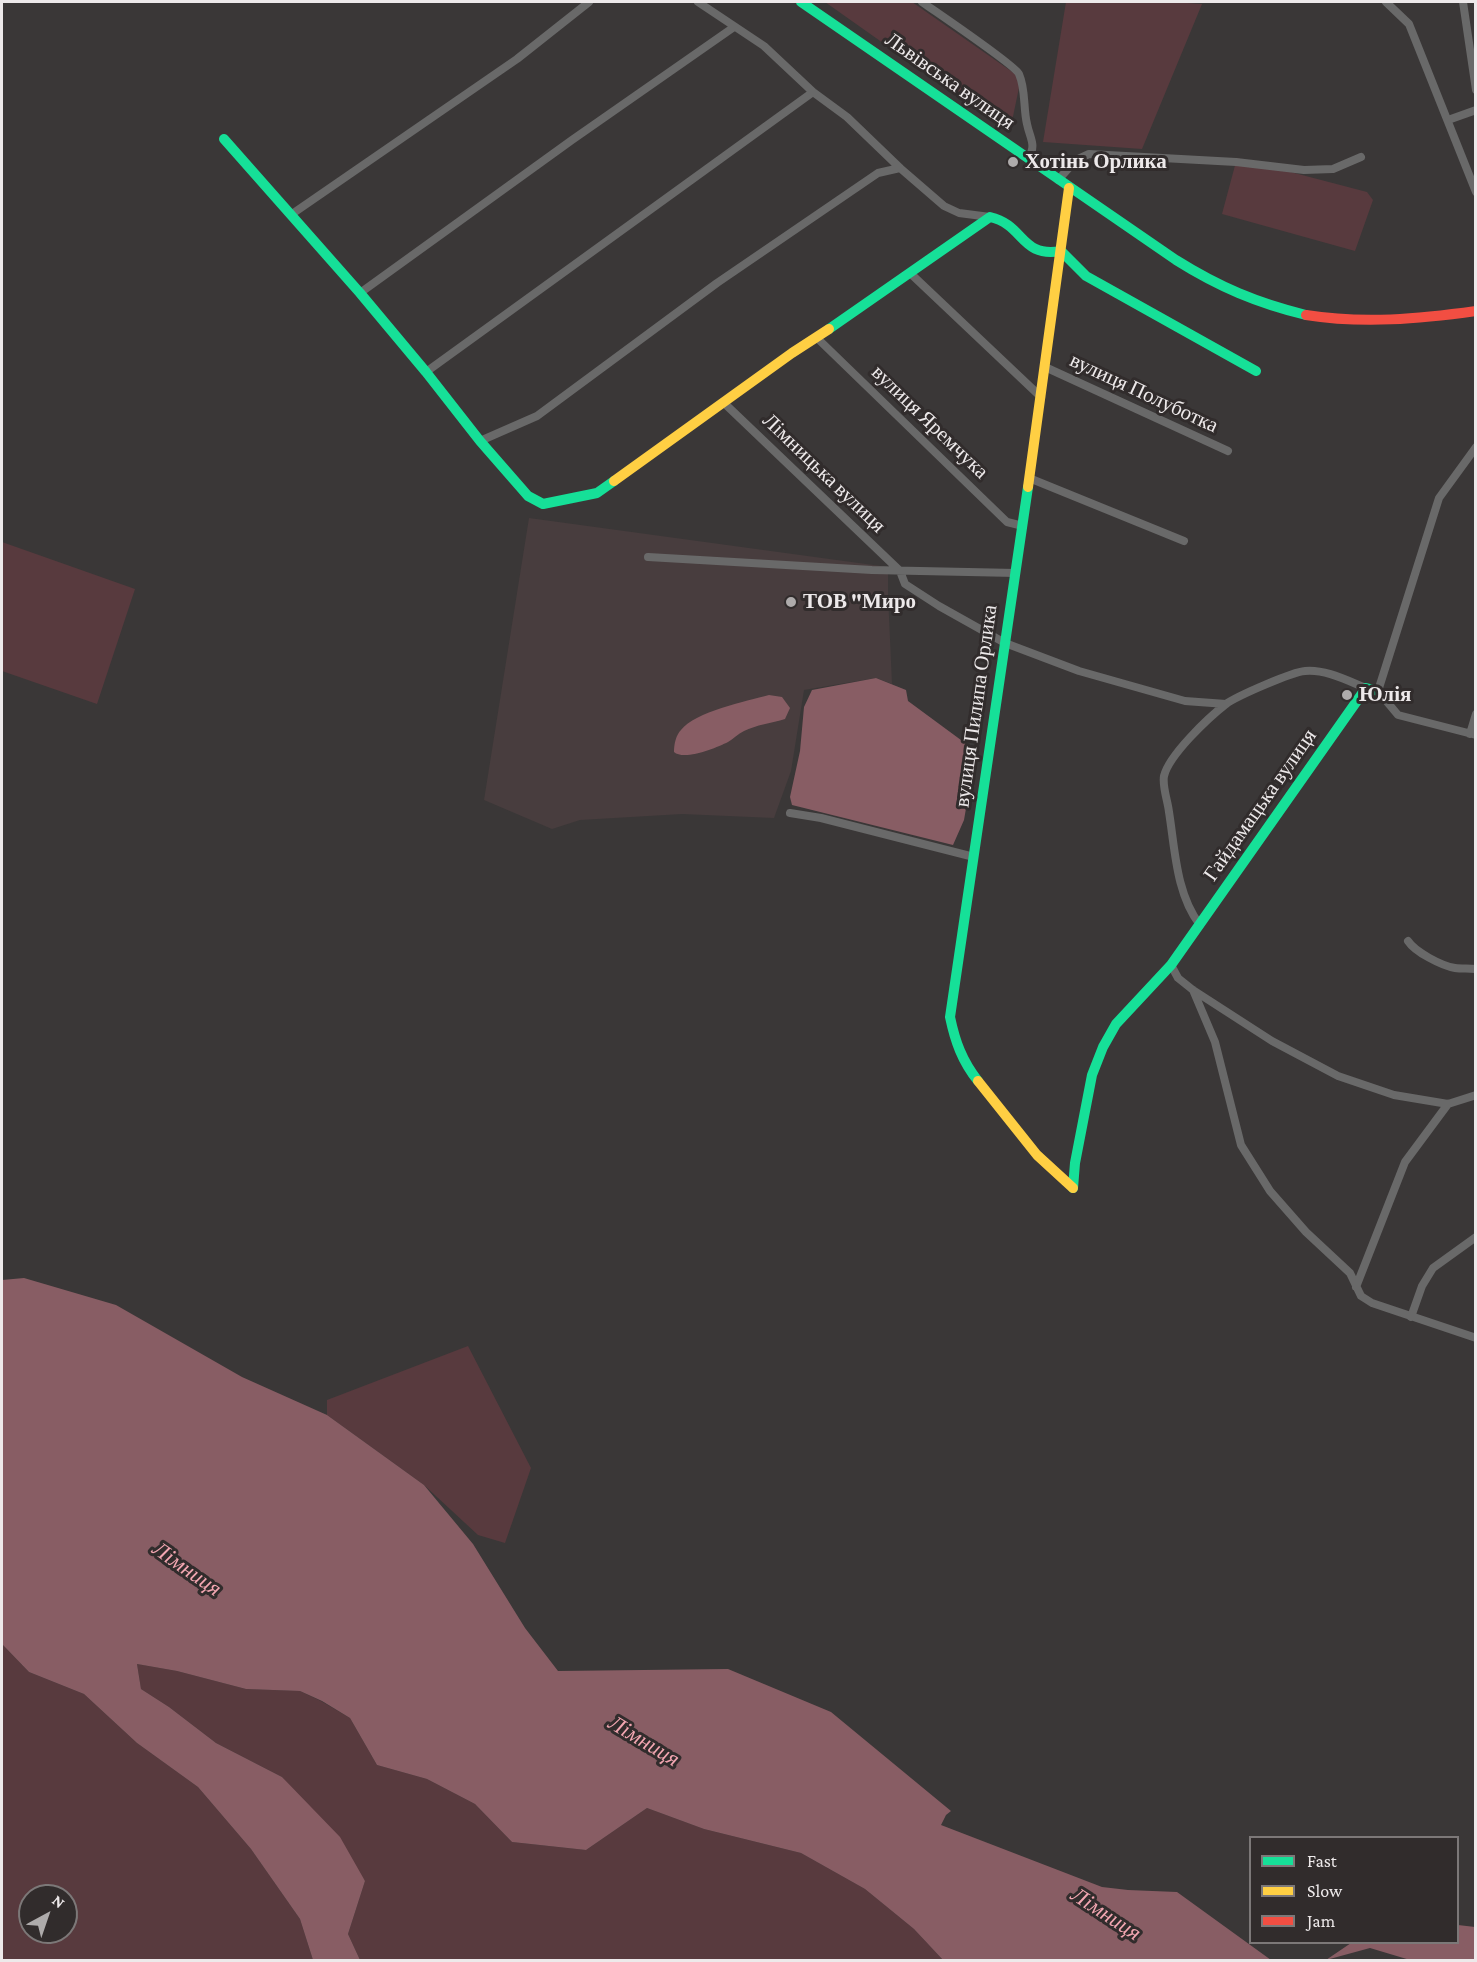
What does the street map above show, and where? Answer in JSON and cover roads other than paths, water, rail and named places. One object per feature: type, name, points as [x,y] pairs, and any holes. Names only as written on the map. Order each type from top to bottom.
[{"type":"street","points":[[292,214],[517,59],[589,2]]},
{"type":"street","points":[[698,2],[764,46],[813,92],[847,117],[944,206],[959,213],[1004,221],[1034,250],[1048,254],[1061,251],[1086,276],[1256,371]]},
{"type":"street","name":"Львівська вулиця","points":[[801,2],[1166,254],[1207,279],[1249,299],[1317,318],[1351,321],[1409,319],[1476,311]]},
{"type":"street","points":[[922,2],[1018,71],[1025,95],[1027,122],[1033,146],[1028,159]]},
{"type":"street","points":[[1386,2],[1409,24],[1476,192]]},
{"type":"street","points":[[1463,2],[1476,90]]},
{"type":"street","points":[[360,294],[572,140],[734,27]]},
{"type":"street","points":[[426,372],[813,92]]},
{"type":"street","points":[[1448,120],[1476,110]]},
{"type":"street","points":[[224,139],[292,214],[528,496],[543,504],[597,493],[723,402],[990,217]]},
{"type":"street","points":[[1058,180],[1076,160],[1089,154],[1236,162],[1304,170],[1333,169],[1361,157]]},
{"type":"street","points":[[480,441],[537,416],[717,283],[878,173],[900,168]]},
{"type":"street","name":"вулиця Пилипа Орлика","points":[[1070,188],[1023,526],[950,1017],[956,1044],[970,1071],[1037,1155],[1072,1188]]},
{"type":"street","points":[[910,273],[1041,397]]},
{"type":"street","name":"вулиця Яремчука","points":[[816,337],[1007,522],[1023,526]]},
{"type":"street","name":"вулиця Полуботка","points":[[1045,367],[1228,451]]},
{"type":"street","name":"Лімницька вулиця","points":[[723,402],[900,571],[905,584],[939,606],[1005,643],[1078,670],[1185,701],[1226,704]]},
{"type":"street","points":[[1378,691],[1439,498],[1476,447]]},
{"type":"street","points":[[1029,478],[1184,541]]},
{"type":"street","points":[[648,557],[900,571],[1016,573]]},
{"type":"street","points":[[1200,925],[1193,916],[1181,885],[1164,777],[1172,757],[1226,704],[1276,680],[1305,671],[1328,674],[1378,691],[1398,715],[1473,735],[1476,714]]},
{"type":"street","name":"Гайдамацька вулиця","points":[[1072,1188],[1092,1075],[1103,1047],[1116,1024],[1171,965],[1366,688]]},
{"type":"street","points":[[790,813],[832,821],[974,857]]},
{"type":"street","points":[[1408,941],[1413,949],[1453,968],[1476,969]]},
{"type":"street","points":[[1171,965],[1178,978],[1193,990],[1272,1041],[1338,1076],[1394,1095],[1448,1104],[1476,1095]]},
{"type":"street","points":[[1193,990],[1215,1042],[1241,1145],[1270,1191],[1306,1232],[1350,1273],[1361,1296],[1372,1303],[1476,1338]]},
{"type":"street","points":[[1356,1287],[1405,1162],[1448,1104]]},
{"type":"street","points":[[1411,1317],[1422,1286],[1433,1268],[1476,1237]]},
{"type":"water","points":[[876,678],[906,690],[908,701],[965,743],[969,761],[963,776],[969,791],[964,820],[953,845],[792,805],[790,797],[800,751],[804,707],[812,690]]},
{"type":"water","points":[[769,695],[782,697],[790,708],[785,719],[749,729],[728,742],[700,753],[685,755],[674,752],[679,732],[697,718],[722,708]]},
{"type":"water","name":"Лімниця","points":[[24,1278],[116,1305],[242,1377],[327,1415],[424,1485],[473,1544],[525,1628],[558,1671],[728,1669],[831,1712],[951,1811],[941,1825],[1102,1887],[1177,1892],[1271,1960],[943,1960],[914,1929],[865,1889],[801,1853],[704,1829],[647,1808],[586,1850],[512,1842],[475,1804],[427,1779],[377,1765],[350,1718],[322,1701],[300,1691],[246,1689],[177,1671],[137,1664],[141,1689],[216,1743],[282,1777],[340,1837],[365,1881],[348,1934],[360,1960],[313,1960],[300,1919],[251,1849],[198,1787],[137,1743],[84,1694],[29,1672],[2,1644],[2,1280]]},
{"type":"water","points":[[1459,1925],[1475,1927],[1475,1960],[1410,1960],[1370,1948],[1326,1960],[1350,1944],[1459,1944]]},
{"type":"place","name":"Хотінь Орлика","points":[[1013,162]]},
{"type":"place","name":"ТОВ \"Миро","points":[[791,602]]},
{"type":"place","name":"Юлія","points":[[1347,695]]}]
